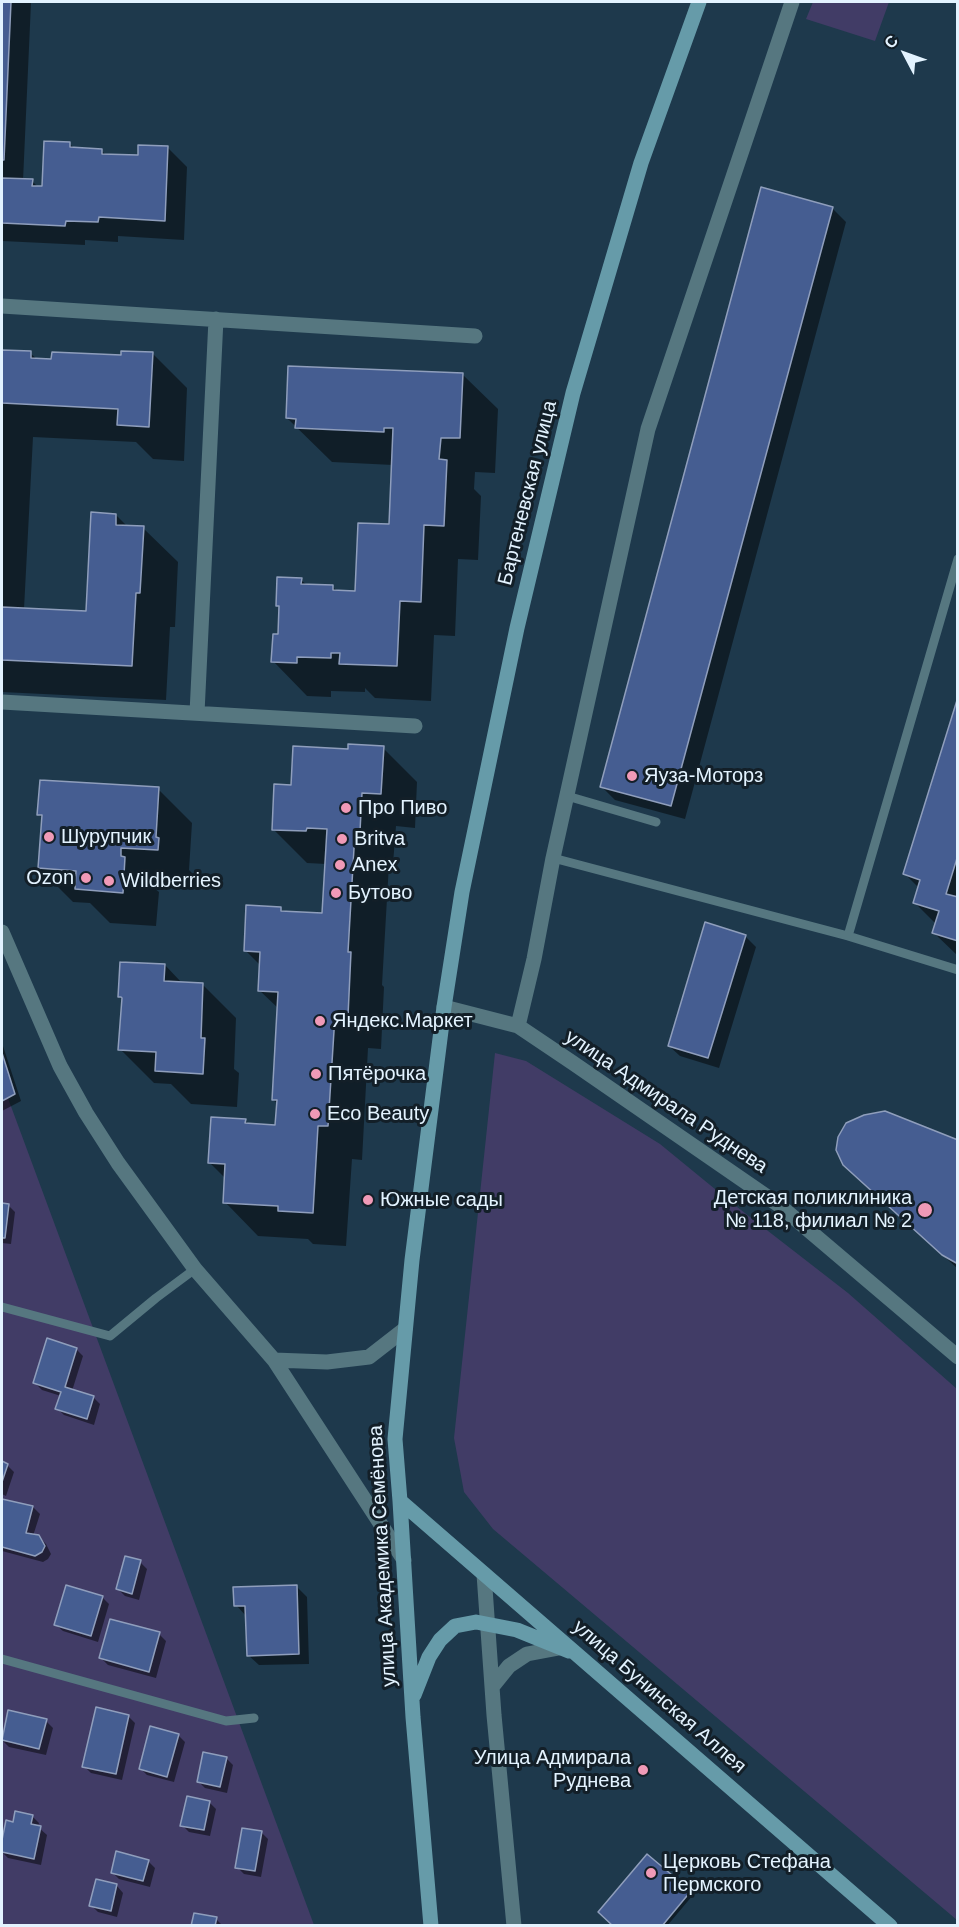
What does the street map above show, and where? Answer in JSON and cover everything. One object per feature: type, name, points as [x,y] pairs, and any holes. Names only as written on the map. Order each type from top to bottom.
[{"type":"main road","name":"Бартеневская улица","points":[[444,1007],[462,892],[517,628],[573,393],[641,163],[699,2]]},
{"type":"main road","name":"улица Академика Семёнова","points":[[431,1926],[412,1701],[394,1439],[412,1260],[444,1007]]},
{"type":"main road","name":"улица Бунинская Аллея","points":[[400,1501],[890,1926]]},
{"type":"main road","points":[[412,1701],[429,1657],[440,1640],[455,1626],[476,1622],[517,1630],[579,1654]]},
{"type":"street","points":[[518,1026],[648,429],[792,2]]},
{"type":"street","points":[[2,306],[475,336]]},
{"type":"street","points":[[197,713],[216,320]]},
{"type":"street","points":[[2,702],[415,726]]},
{"type":"street","points":[[2,932],[60,1066],[86,1113],[144,1201],[195,1269],[274,1360],[404,1560]]},
{"type":"street","name":"улица Адмирала Руднева","points":[[444,1007],[518,1026],[779,1204],[957,1357]]},
{"type":"street","points":[[274,1360],[327,1362],[369,1357],[405,1329]]},
{"type":"street","points":[[484,1574],[514,1926]]},
{"type":"street","points":[[492,1687],[509,1666],[527,1654],[559,1648]]},
{"type":"lane","points":[[848,936],[957,560]]},
{"type":"lane","points":[[567,796],[656,822]]},
{"type":"lane","points":[[553,858],[848,936],[957,970]]},
{"type":"lane","points":[[2,1307],[110,1336],[195,1269]]},
{"type":"lane","points":[[2,1659],[226,1721],[254,1718]]},
{"type":"shaded area","points":[[813,2],[889,2],[875,41],[806,19]]},
{"type":"shaded area","points":[[495,1053],[526,1061],[660,1144],[848,1293],[957,1389],[957,1920],[493,1529],[464,1492],[454,1438]]},
{"type":"shaded area","points":[[2,1082],[314,1925],[2,1925]]},
{"type":"building","points":[[2,2],[11,2],[4,160],[2,160]]},
{"type":"building","points":[[44,141],[70,142],[70,147],[102,149],[102,154],[138,155],[138,145],[168,146],[165,221],[99,217],[98,222],[66,221],[65,226],[2,223],[2,178],[33,179],[32,186],[42,186]]},
{"type":"building","points":[[761,187],[833,207],[671,806],[600,787]]},
{"type":"building","points":[[2,350],[31,351],[31,358],[51,359],[52,352],[121,355],[121,351],[153,352],[149,427],[117,425],[118,409],[2,403]]},
{"type":"building","points":[[288,366],[463,373],[460,438],[441,438],[439,459],[447,460],[444,526],[424,525],[421,602],[400,601],[397,666],[339,664],[340,653],[331,653],[331,658],[297,657],[297,663],[271,662],[273,634],[278,634],[277,577],[302,578],[301,584],[333,585],[333,590],[355,591],[358,523],[389,524],[393,428],[384,428],[384,432],[295,428],[296,419],[286,418]]},
{"type":"building","points":[[91,512],[116,514],[116,525],[144,526],[140,593],[136,593],[132,666],[2,660],[2,607],[86,611]]},
{"type":"building","points":[[958,697],[958,855],[946,894],[958,897],[958,941],[932,933],[939,911],[913,903],[920,880],[903,874]]},
{"type":"building","points":[[348,744],[384,746],[381,794],[362,793],[360,831],[355,831],[348,952],[351,952],[348,1016],[335,1015],[328,1126],[318,1126],[313,1213],[278,1211],[278,1206],[223,1203],[225,1164],[208,1163],[211,1117],[246,1119],[245,1123],[275,1125],[277,1100],[272,1100],[278,992],[258,991],[260,952],[244,951],[246,905],[281,907],[281,911],[322,913],[327,829],[272,830],[274,784],[291,785],[293,746],[348,749]]},
{"type":"building","points":[[40,780],[159,787],[156,837],[159,838],[158,850],[121,848],[121,856],[125,857],[123,893],[75,889],[76,871],[38,868],[42,815],[37,815]]},
{"type":"building","points":[[705,922],[746,935],[708,1058],[668,1046]]},
{"type":"building","points":[[120,962],[165,964],[164,981],[203,983],[201,1038],[205,1038],[203,1074],[155,1071],[156,1052],[118,1050],[122,998],[118,997]]},
{"type":"building","points":[[2,1053],[15,1094],[2,1101]]},
{"type":"building","name":"Детская поликлиника № 118, филиал № 2","points":[[885,1111],[958,1140],[958,1264],[942,1255],[843,1165],[836,1150],[838,1137],[846,1123],[864,1115]]},
{"type":"building","points":[[2,1203],[9,1204],[5,1238],[2,1238]]},
{"type":"building","points":[[47,1338],[77,1348],[65,1387],[94,1396],[87,1419],[55,1409],[61,1392],[33,1383]]},
{"type":"building","points":[[2,1461],[8,1464],[2,1482]]},
{"type":"building","points":[[2,1499],[33,1506],[26,1533],[39,1535],[45,1546],[42,1552],[35,1556],[2,1547]]},
{"type":"building","points":[[125,1556],[141,1560],[132,1594],[116,1589]]},
{"type":"building","points":[[66,1585],[103,1596],[91,1636],[54,1625]]},
{"type":"building","points":[[297,1585],[299,1654],[247,1656],[245,1606],[234,1606],[233,1587]]},
{"type":"building","points":[[110,1619],[160,1632],[149,1672],[99,1658]]},
{"type":"building","points":[[96,1707],[129,1715],[116,1774],[82,1767]]},
{"type":"building","points":[[8,1710],[47,1719],[39,1749],[2,1740]]},
{"type":"building","points":[[150,1726],[179,1734],[167,1777],[139,1769]]},
{"type":"building","points":[[203,1752],[227,1757],[220,1787],[197,1782]]},
{"type":"building","points":[[187,1796],[210,1801],[204,1830],[180,1826]]},
{"type":"building","points":[[15,1811],[33,1815],[31,1824],[41,1826],[34,1859],[2,1852],[6,1820],[13,1822]]},
{"type":"building","points":[[242,1828],[262,1831],[255,1871],[235,1868]]},
{"type":"building","points":[[116,1851],[149,1860],[143,1881],[111,1873]]},
{"type":"building","name":"Церковь Стефана Пермского","points":[[647,1854],[691,1891],[662,1926],[613,1926],[598,1912]]},
{"type":"building","points":[[96,1879],[117,1884],[111,1911],[89,1906]]},
{"type":"building","points":[[194,1913],[217,1917],[215,1926],[191,1926]]},
{"type":"place","name":"Яуза-Моторз","points":[[632,776]]},
{"type":"place","name":"Про Пиво","points":[[346,808]]},
{"type":"place","name":"Шурупчик","points":[[49,837]]},
{"type":"place","name":"Britva","points":[[342,839]]},
{"type":"place","name":"Anex","points":[[340,865]]},
{"type":"place","name":"Ozon","points":[[86,878]]},
{"type":"place","name":"Wildberries","points":[[109,881]]},
{"type":"place","name":"Бутово","points":[[336,893]]},
{"type":"place","name":"Яндекс.Маркет","points":[[320,1021]]},
{"type":"place","name":"Пятёрочка","points":[[316,1074]]},
{"type":"place","name":"Eco Beauty","points":[[315,1114]]},
{"type":"place","name":"Южные сады","points":[[368,1200]]},
{"type":"place","name":"Детская поликлиника № 118, филиал № 2","points":[[925,1210]]},
{"type":"place","name":"Улица Адмирала Руднева","points":[[643,1770]]},
{"type":"place","name":"Церковь Стефана Пермского","points":[[651,1873]]}]
